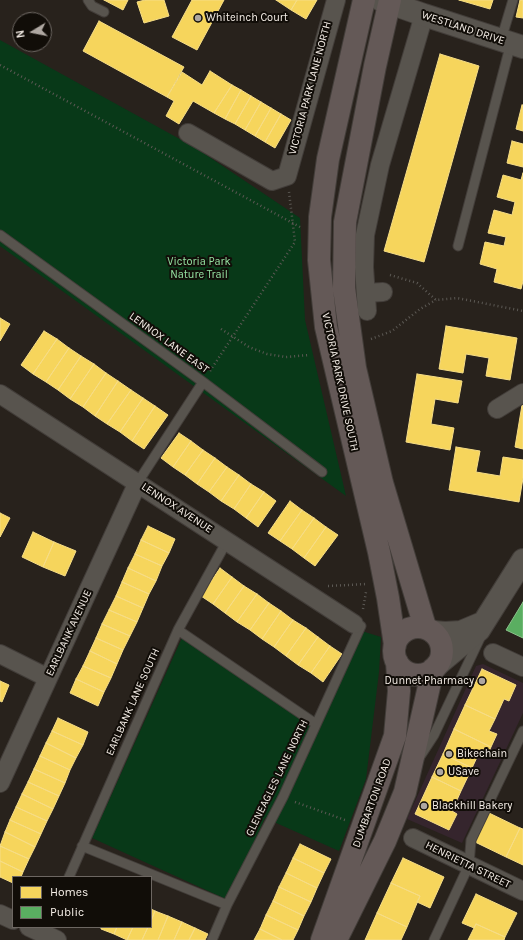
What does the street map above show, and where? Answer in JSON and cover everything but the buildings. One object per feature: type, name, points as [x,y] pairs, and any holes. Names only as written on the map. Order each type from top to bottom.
[{"type":"main road","name":"VICTORIA PARK DRIVE SOUTH","points":[[364,0],[327,166],[320,217],[320,260],[326,327],[379,552],[388,598],[396,654]]},
{"type":"main road","name":"VICTORIA PARK DRIVE SOUTH","points":[[387,1],[345,222],[344,288],[355,368],[382,483],[429,630]]},
{"type":"main road","points":[[336,940],[394,820],[405,792],[412,767],[428,688],[442,652],[442,644],[429,630],[414,627],[404,631],[396,654],[405,671],[422,674],[435,667]]},
{"type":"main road","name":"DUMBARTON ROAD","points":[[322,940],[395,736],[399,691],[396,654]]},
{"type":"street","name":"VICTORIA PARK LANE NORTH","points":[[286,176],[336,0]]},
{"type":"street","name":"WESTLAND DRIVE","points":[[387,1],[424,16],[512,43]]},
{"type":"street","points":[[372,299],[364,267],[365,235],[380,165],[424,16]]},
{"type":"street","points":[[188,133],[272,181],[286,176]]},
{"type":"street","points":[[498,409],[523,393]]},
{"type":"street","name":"LENNOX AVENUE","points":[[0,394],[357,625]]},
{"type":"street","name":"EARLBANK AVENUE","points":[[0,783],[138,482]]},
{"type":"street","points":[[435,667],[472,637],[490,614],[523,560]]},
{"type":"street","points":[[429,630],[445,633],[461,632],[490,614]]},
{"type":"street","points":[[493,653],[523,667]]},
{"type":"street","points":[[0,654],[48,678]]},
{"type":"street","name":"HENRIETTA STREET","points":[[413,838],[523,891]]},
{"type":"street","points":[[0,914],[12,920]]},
{"type":"lane","points":[[88,0],[92,6],[104,12]]},
{"type":"lane","points":[[458,246],[512,43],[512,0]]},
{"type":"lane","name":"LENNOX LANE EAST","points":[[0,235],[203,382],[322,472]]},
{"type":"lane","points":[[138,482],[203,382]]},
{"type":"lane","name":"EARLBANK LANE SOUTH","points":[[69,876],[178,630],[227,541]]},
{"type":"lane","points":[[412,767],[434,735],[490,614]]},
{"type":"lane","name":"GLENEAGLES LANE NORTH","points":[[212,940],[227,905],[283,797],[316,724],[357,625]]},
{"type":"lane","points":[[178,630],[316,724]]},
{"type":"lane","points":[[434,940],[469,865],[471,840],[523,731]]},
{"type":"lane","points":[[82,846],[227,905]]},
{"type":"path","points":[[0,64],[293,222]]},
{"type":"path","points":[[203,382],[296,242],[286,176]]},
{"type":"path","points":[[364,267],[417,283],[436,300]]},
{"type":"path","points":[[367,340],[392,330],[420,309],[436,300],[457,298],[523,311]]},
{"type":"path","points":[[221,329],[249,347],[267,354],[286,357],[309,355]]},
{"type":"path","points":[[307,594],[312,587],[368,584],[357,625]]},
{"type":"path","points":[[283,797],[349,822]]},
{"type":"shaded area","points":[[483,664],[523,683],[523,713],[462,843],[407,819],[476,666]]},
{"type":"green space","name":"Victoria Park Nature Trail","points":[[0,40],[12,47],[12,52],[22,52],[196,148],[300,218],[305,320],[346,496],[0,246]]},
{"type":"green space","points":[[355,629],[381,637],[379,672],[366,779],[339,851],[265,818],[228,900],[92,838],[185,631],[315,717]]},
{"type":"place","name":"Whiteinch Court","points":[[198,18]]},
{"type":"place","name":"Dunnet Pharmacy","points":[[482,681]]},
{"type":"place","name":"Bikechain","points":[[449,754]]},
{"type":"place","name":"USave","points":[[440,772]]},
{"type":"place","name":"Blackhill Bakery","points":[[424,806]]}]
